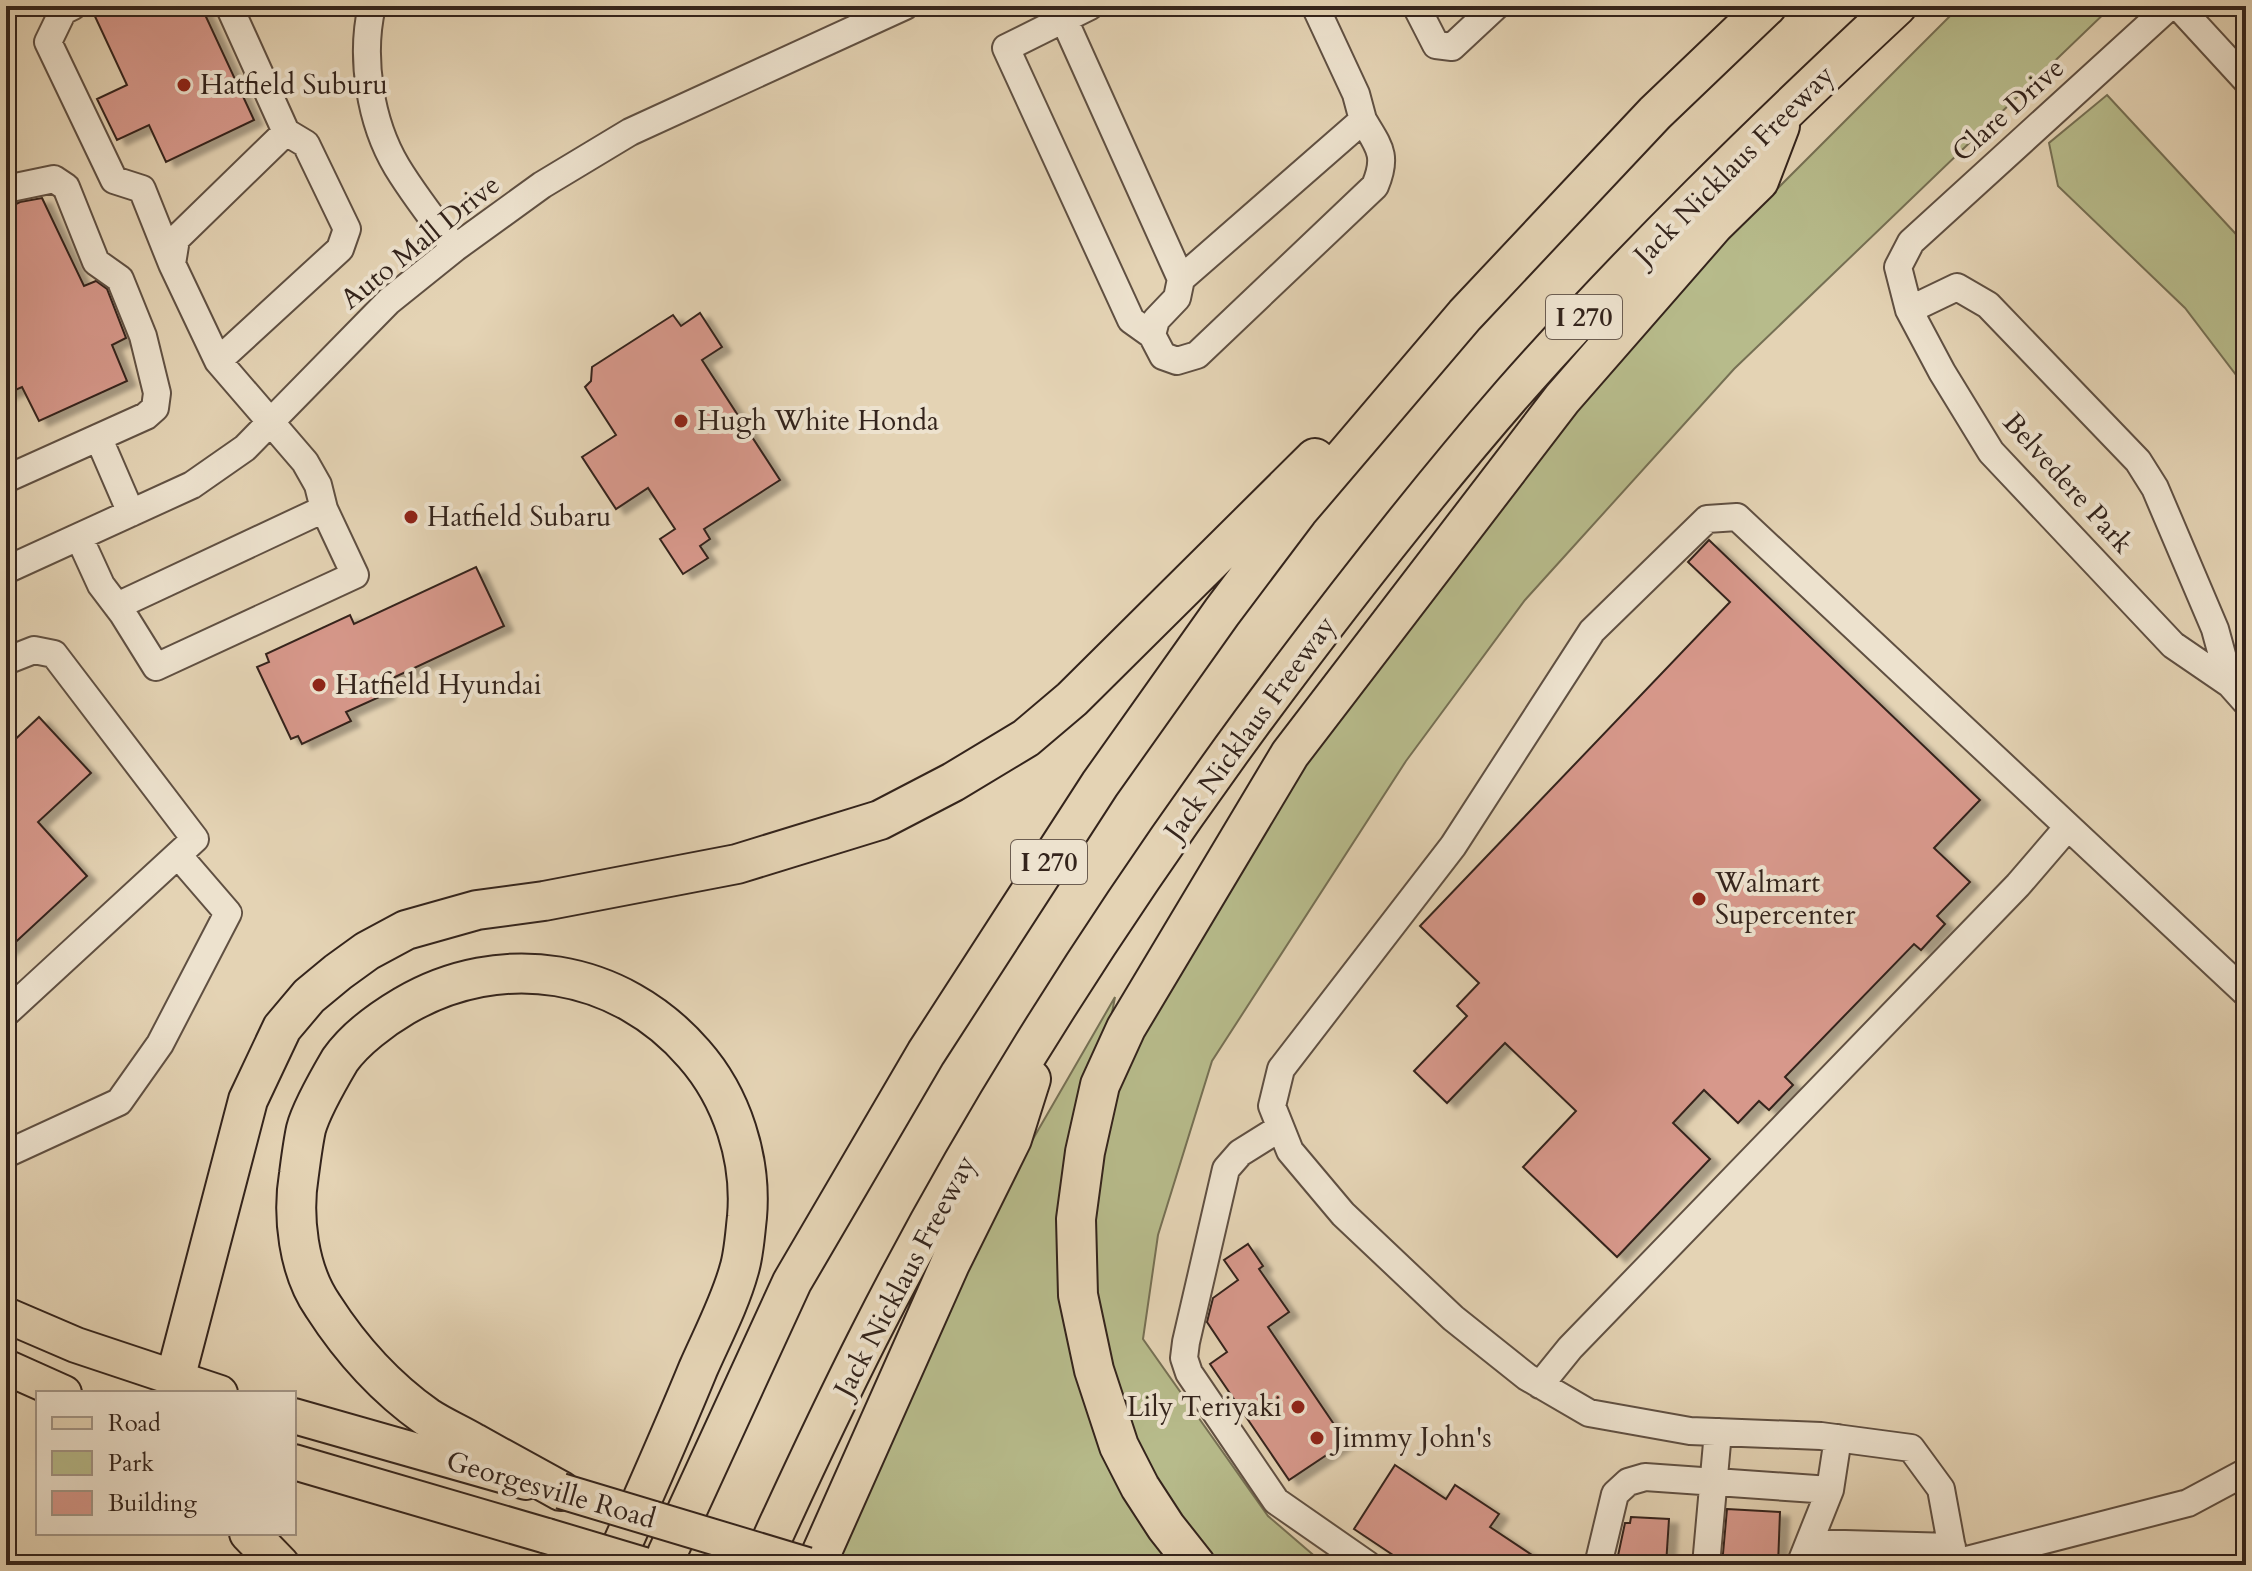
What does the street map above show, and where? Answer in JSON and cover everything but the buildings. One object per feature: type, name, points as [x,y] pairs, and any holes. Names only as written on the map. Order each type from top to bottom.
[{"type":"highway","name":"I 270","points":[[662,1565],[792,1282],[926,1053],[1100,784],[1298,511],[1465,315],[1655,113],[1767,6]]},
{"type":"highway","name":"Jack Nicklaus Freeway","points":[[760,1565],[878,1319],[946,1193],[1050,1019],[1191,805],[1396,533],[1523,383],[1633,264],[1897,6]]},
{"type":"highway","points":[[1196,1565],[1140,1487],[1119,1446],[1094,1370],[1078,1295],[1076,1219],[1085,1152],[1100,1085],[1134,1015],[1296,745],[1562,399],[1714,225],[1759,181],[1786,112]]},
{"type":"highway","points":[[178,1386],[248,1100],[282,1028],[309,996],[367,951],[406,930],[477,910],[544,901],[737,864],[880,820],[953,782],[1026,738],[1072,699],[1403,371],[1465,315]]},
{"type":"highway","points":[[561,1491],[428,1417],[380,1377],[320,1303],[307,1272],[298,1235],[295,1199],[307,1124],[342,1058],[384,1017],[433,989],[466,978],[530,972],[563,978],[594,984],[652,1013],[679,1036],[702,1063],[721,1094],[738,1134],[743,1155],[747,1213],[739,1269],[613,1565]]},
{"type":"highway","points":[[816,1565],[950,1264],[1012,1139],[1050,1019]]},
{"type":"highway","points":[[251,1535],[280,1565]]},
{"type":"main road","points":[[6,1315],[178,1386],[208,1391]]},
{"type":"main road","points":[[6,1367],[60,1391]]},
{"type":"main road","name":"Georgesville Road","points":[[296,1417],[561,1491],[807,1565]]},
{"type":"main road","name":"Georgesville Road","points":[[296,1463],[644,1565]]},
{"type":"street","points":[[73,6],[63,11],[48,42],[114,180],[142,189],[172,264],[218,361],[305,462],[318,485],[324,509],[355,575],[156,667],[101,585],[79,537]]},
{"type":"street","points":[[218,361],[340,249],[347,229],[306,144],[286,132],[229,6]]},
{"type":"street","points":[[372,6],[368,54],[370,94],[381,131],[395,166],[455,248]]},
{"type":"street","name":"Auto Mall Drive","points":[[6,570],[192,485],[220,468],[271,421],[389,301],[542,185],[630,132],[905,6]]},
{"type":"street","points":[[1090,6],[1061,12],[1006,48],[1131,320],[1152,335],[1163,356],[1177,361],[1197,355],[1375,186],[1383,167],[1379,146],[1363,120],[1356,94],[1315,6]]},
{"type":"street","points":[[1416,6],[1436,45],[1452,47],[1496,6]]},
{"type":"street","name":"Clare Drive","points":[[1898,267],[1911,242],[2170,6]]},
{"type":"street","points":[[2178,6],[2246,80]]},
{"type":"street","points":[[1061,12],[1181,279],[1177,298],[1156,320],[1152,335]]},
{"type":"street","points":[[1181,279],[1363,120]]},
{"type":"street","points":[[172,264],[176,239],[286,132]]},
{"type":"street","points":[[6,189],[54,179],[66,187],[96,262],[120,279],[143,336],[157,393],[155,408],[146,416],[6,479]]},
{"type":"street","name":"Belvedere Park","points":[[1898,267],[1909,310],[1942,372],[1991,452],[2173,645],[2238,693]]},
{"type":"street","points":[[1909,310],[1957,287],[1988,305],[2138,461],[2155,488],[2215,629],[2238,693]]},
{"type":"street","points":[[99,439],[131,513]]},
{"type":"street","points":[[117,606],[324,509]]},
{"type":"street","points":[[1954,1559],[1941,1489],[1911,1448],[1838,1438],[1690,1431],[1589,1413],[1540,1385],[1453,1318],[1343,1214],[1290,1151],[1272,1106],[1281,1069],[1453,846],[1592,631],[1707,519],[1737,517],[2246,993]]},
{"type":"street","points":[[6,661],[34,650],[54,654],[195,839],[6,1013]]},
{"type":"street","points":[[1540,1385],[1570,1348],[2018,885],[2067,828]]},
{"type":"street","points":[[6,1154],[119,1102],[160,1044],[228,913],[178,855]]},
{"type":"street","points":[[1280,1128],[1240,1153],[1226,1169],[1184,1358],[1189,1373],[1276,1501],[1368,1565]]},
{"type":"street","points":[[1706,1565],[1718,1432]]},
{"type":"street","points":[[1838,1438],[1830,1490],[1804,1554],[1954,1559],[2188,1503],[2246,1472]]},
{"type":"street","points":[[1598,1565],[1615,1494],[1628,1482],[1645,1477],[1830,1490]]},
{"type":"green space","points":[[1960,6],[2112,6],[1734,369],[1525,600],[1406,761],[1212,1061],[1158,1235],[1143,1339],[1268,1516],[1325,1565],[1215,1565],[1137,1452],[1087,1285],[1090,1205],[1128,1049],[1273,806],[1631,335]]},
{"type":"green space","points":[[2107,95],[2246,245],[2246,388],[2185,308],[2058,186],[2049,143]]},
{"type":"green space","points":[[1115,997],[1066,1257],[1182,1565],[872,1565],[837,1553],[924,1360],[1022,1158]]},
{"type":"place","name":"Hatfield Suburu","points":[[184,85]]},
{"type":"place","name":"Hugh White Honda","points":[[681,421]]},
{"type":"place","name":"Hatfield Subaru","points":[[411,517]]},
{"type":"place","name":"Hatfield Hyundai","points":[[319,685]]},
{"type":"place","name":"Walmart Supercenter","points":[[1699,899]]},
{"type":"place","name":"Lily Teriyaki","points":[[1298,1407]]},
{"type":"place","name":"Jimmy John's","points":[[1317,1438]]}]
